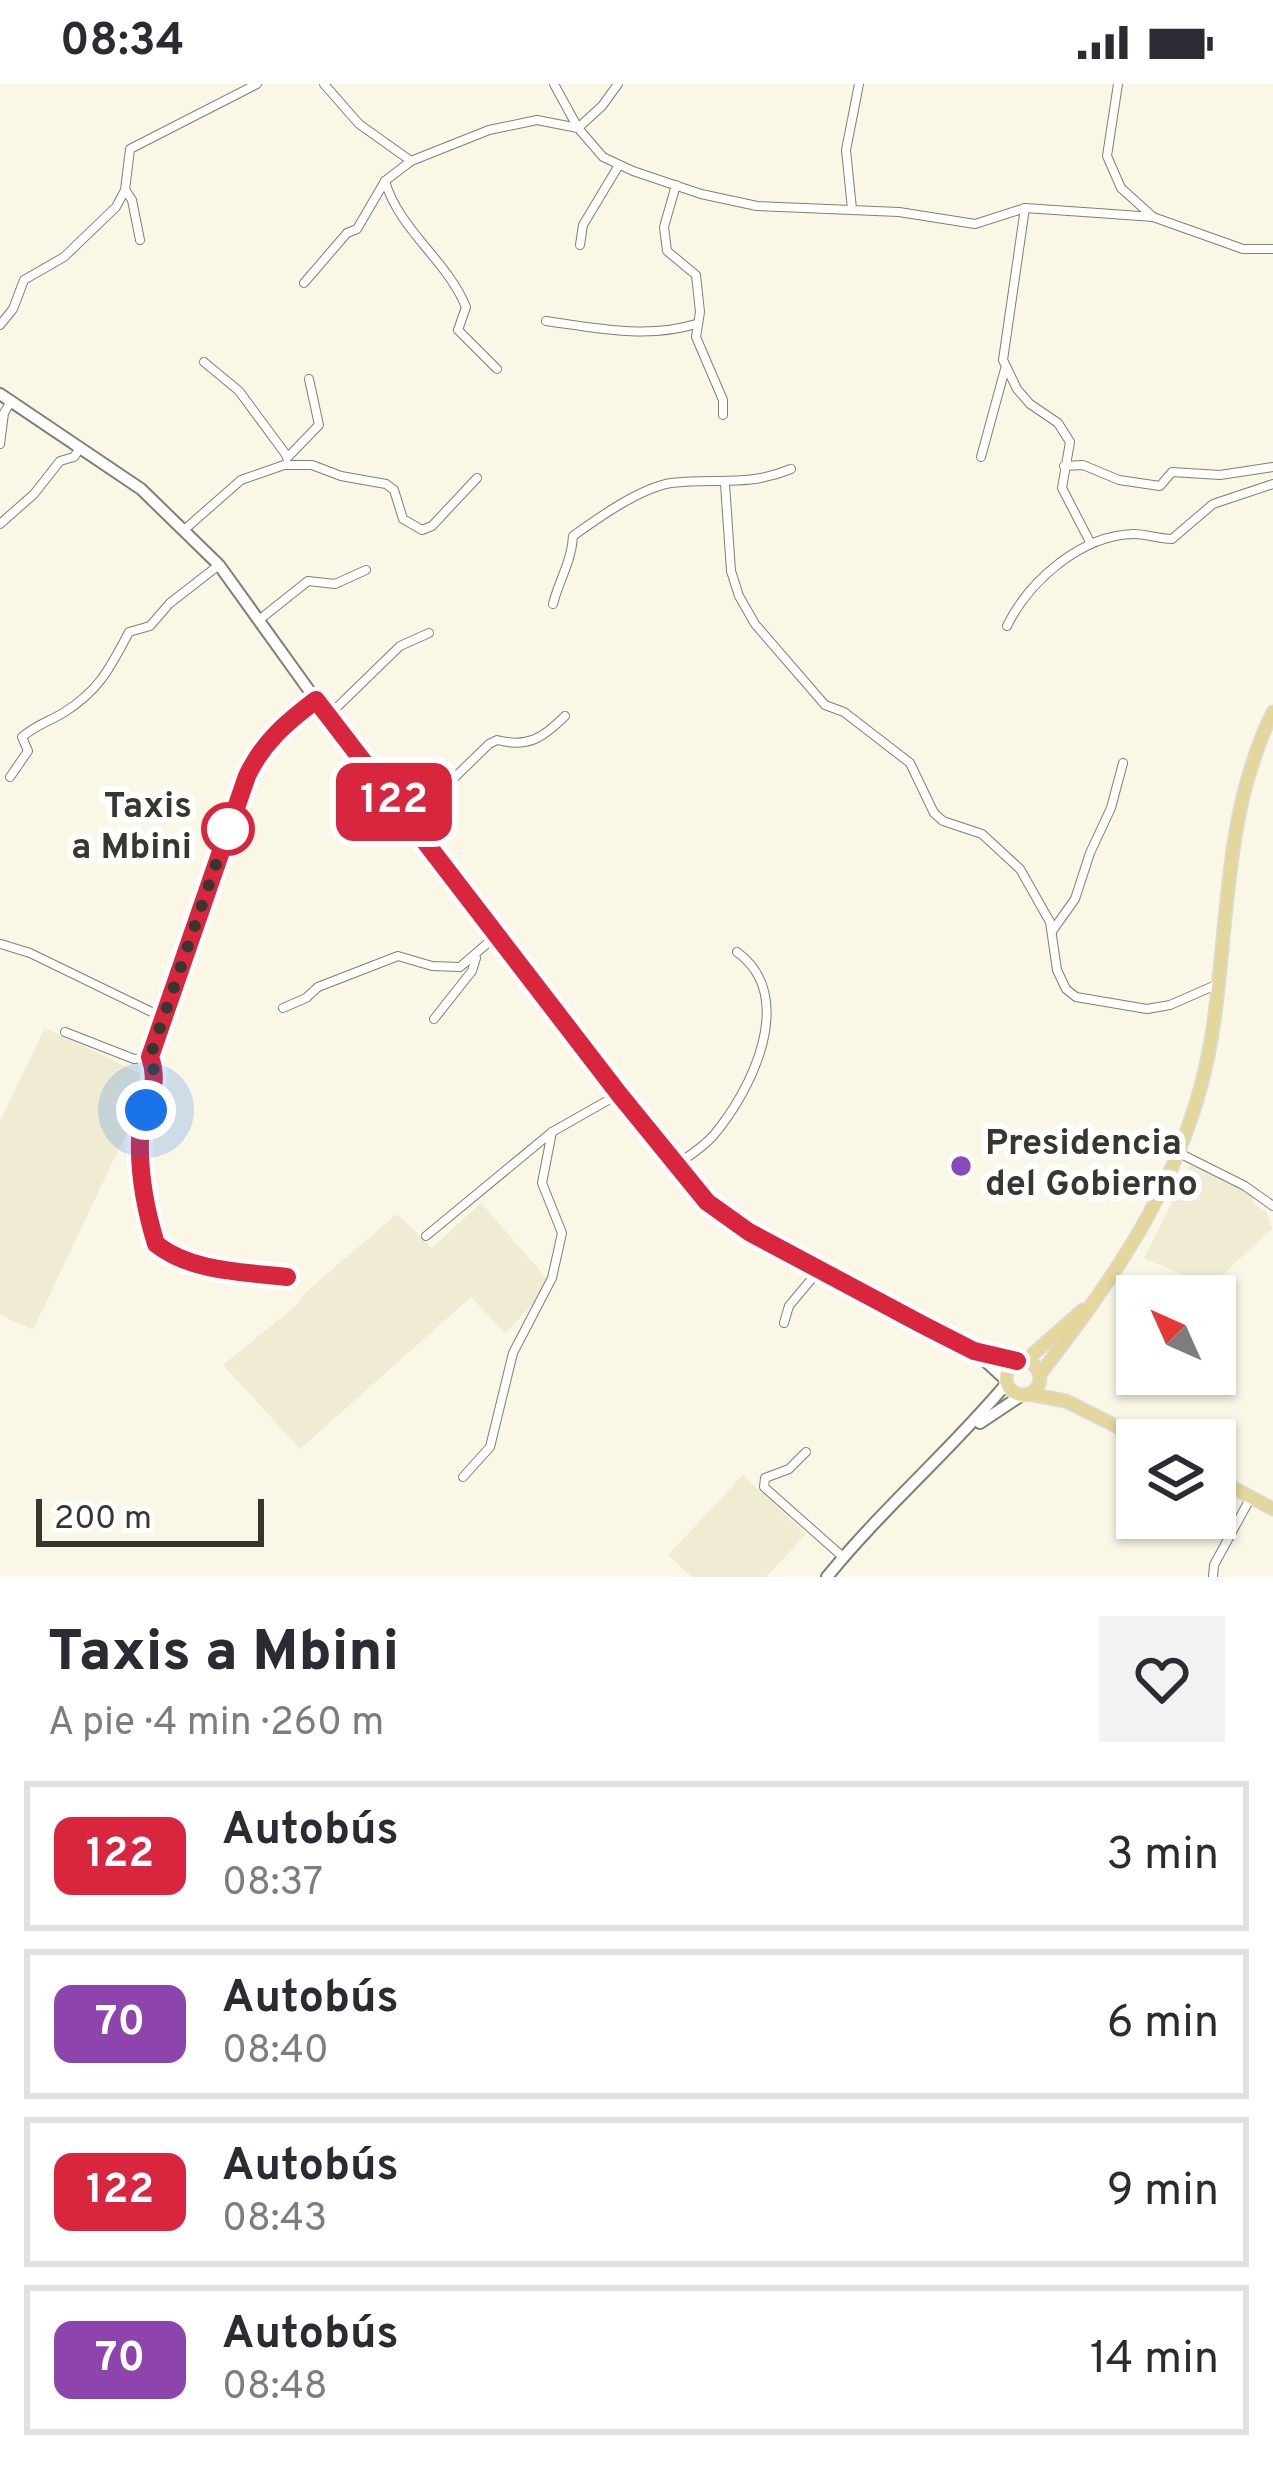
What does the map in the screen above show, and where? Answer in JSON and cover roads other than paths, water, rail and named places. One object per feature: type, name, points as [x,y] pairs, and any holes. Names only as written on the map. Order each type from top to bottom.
[{"type":"main road","points":[[5,398],[141,490],[219,566],[328,716],[619,1094],[717,1211],[974,1351],[1033,1364],[1066,1401]]},
{"type":"main road","points":[[967,1432],[1037,1388],[1040,1376],[1138,1239],[1178,1153],[1205,1071],[1232,844],[1245,788],[1273,712]]},
{"type":"main road","points":[[827,1577],[967,1432],[1006,1382],[1009,1369],[1101,1293]]},
{"type":"main road","points":[[974,1351],[1025,1394],[1066,1401],[1116,1426]]},
{"type":"main road","points":[[1236,1489],[1273,1509]]},
{"type":"street","points":[[0,325],[13,309],[24,280],[64,257],[116,207],[125,190],[130,149],[256,84]]},
{"type":"street","points":[[324,84],[359,124],[410,161]]},
{"type":"street","points":[[554,84],[578,128],[603,157],[676,185],[757,206],[933,215],[958,224],[975,224],[1025,208],[1153,218],[1243,249],[1273,249]]},
{"type":"street","points":[[578,128],[618,84]]},
{"type":"street","points":[[852,209],[845,150],[859,84]]},
{"type":"street","points":[[1105,84],[1116,89],[1107,157],[1112,174],[1153,218]]},
{"type":"street","points":[[304,284],[347,233],[357,229],[385,181],[410,161],[510,124],[537,120],[578,128]]},
{"type":"street","points":[[580,245],[583,225],[619,165]]},
{"type":"street","points":[[385,181],[399,214],[458,289],[466,308],[458,330],[497,369]]},
{"type":"street","points":[[676,185],[664,227],[667,251],[696,275],[700,307],[695,337],[723,400],[723,416]]},
{"type":"street","points":[[125,190],[133,200],[140,240]]},
{"type":"street","points":[[981,457],[1005,369],[1003,351],[1025,208]]},
{"type":"street","points":[[546,321],[646,332],[671,332],[696,324]]},
{"type":"street","points":[[204,362],[239,392],[286,460],[386,484],[394,490],[403,519],[417,530],[432,526],[477,478]]},
{"type":"street","points":[[1005,369],[1030,404],[1063,430],[1070,448],[1063,493],[1091,544]]},
{"type":"street","points":[[184,530],[241,480],[286,460],[319,425],[309,379]]},
{"type":"street","points":[[0,443],[5,398]]},
{"type":"street","points":[[0,524],[34,494],[60,461],[74,457],[80,448]]},
{"type":"street","points":[[1064,466],[1083,465],[1119,480],[1160,487],[1172,472],[1220,475],[1273,467]]},
{"type":"street","points":[[553,604],[560,574],[572,557],[573,536],[602,514],[667,483],[760,480],[790,469]]},
{"type":"street","points":[[724,484],[731,571],[755,624],[825,705],[844,712],[910,763],[943,821],[982,834],[1020,869],[1053,930],[1057,970],[1066,989],[1076,997],[1148,1009],[1170,1005],[1219,983]]},
{"type":"street","points":[[1007,626],[1022,601],[1063,560],[1091,544],[1135,534],[1172,538],[1213,504],[1273,484]]},
{"type":"street","points":[[10,777],[28,751],[22,737],[38,722],[60,716],[100,686],[129,632],[150,626],[170,603],[219,566]]},
{"type":"street","points":[[259,620],[308,581],[334,584],[366,570]]},
{"type":"street","points":[[328,716],[400,646],[429,633]]},
{"type":"street","points":[[287,1277],[211,1268],[156,1244],[140,1164],[142,1123],[157,1082],[150,1057],[247,776],[280,727],[316,700]]},
{"type":"street","points":[[410,822],[489,744],[538,740],[565,716]]},
{"type":"street","points":[[1053,930],[1075,899],[1111,808],[1123,763]]},
{"type":"street","points":[[283,1008],[319,987],[398,956],[446,969],[460,967],[497,934]]},
{"type":"street","points":[[1,944],[30,953],[164,1018]]},
{"type":"street","points":[[675,1166],[722,1125],[760,1049],[767,999],[756,968],[736,952]]},
{"type":"street","points":[[434,1019],[472,970],[476,956]]},
{"type":"street","points":[[64,1032],[134,1059],[150,1057]]},
{"type":"street","points":[[425,1236],[552,1132],[619,1094]]},
{"type":"street","points":[[463,1477],[490,1447],[513,1353],[552,1278],[562,1233],[542,1183],[552,1132]]},
{"type":"street","points":[[1178,1153],[1245,1186],[1273,1206]]},
{"type":"street","points":[[784,1323],[789,1306],[820,1270]]},
{"type":"street","points":[[806,1452],[789,1469],[765,1478],[764,1487],[843,1557]]},
{"type":"street","points":[[1213,1577],[1214,1565],[1251,1497]]},
{"type":"place","name":"Taxis a Mbini","points":[[228,829]]},
{"type":"place","name":"Presidencia del Gobierno","points":[[961,1166]]}]
